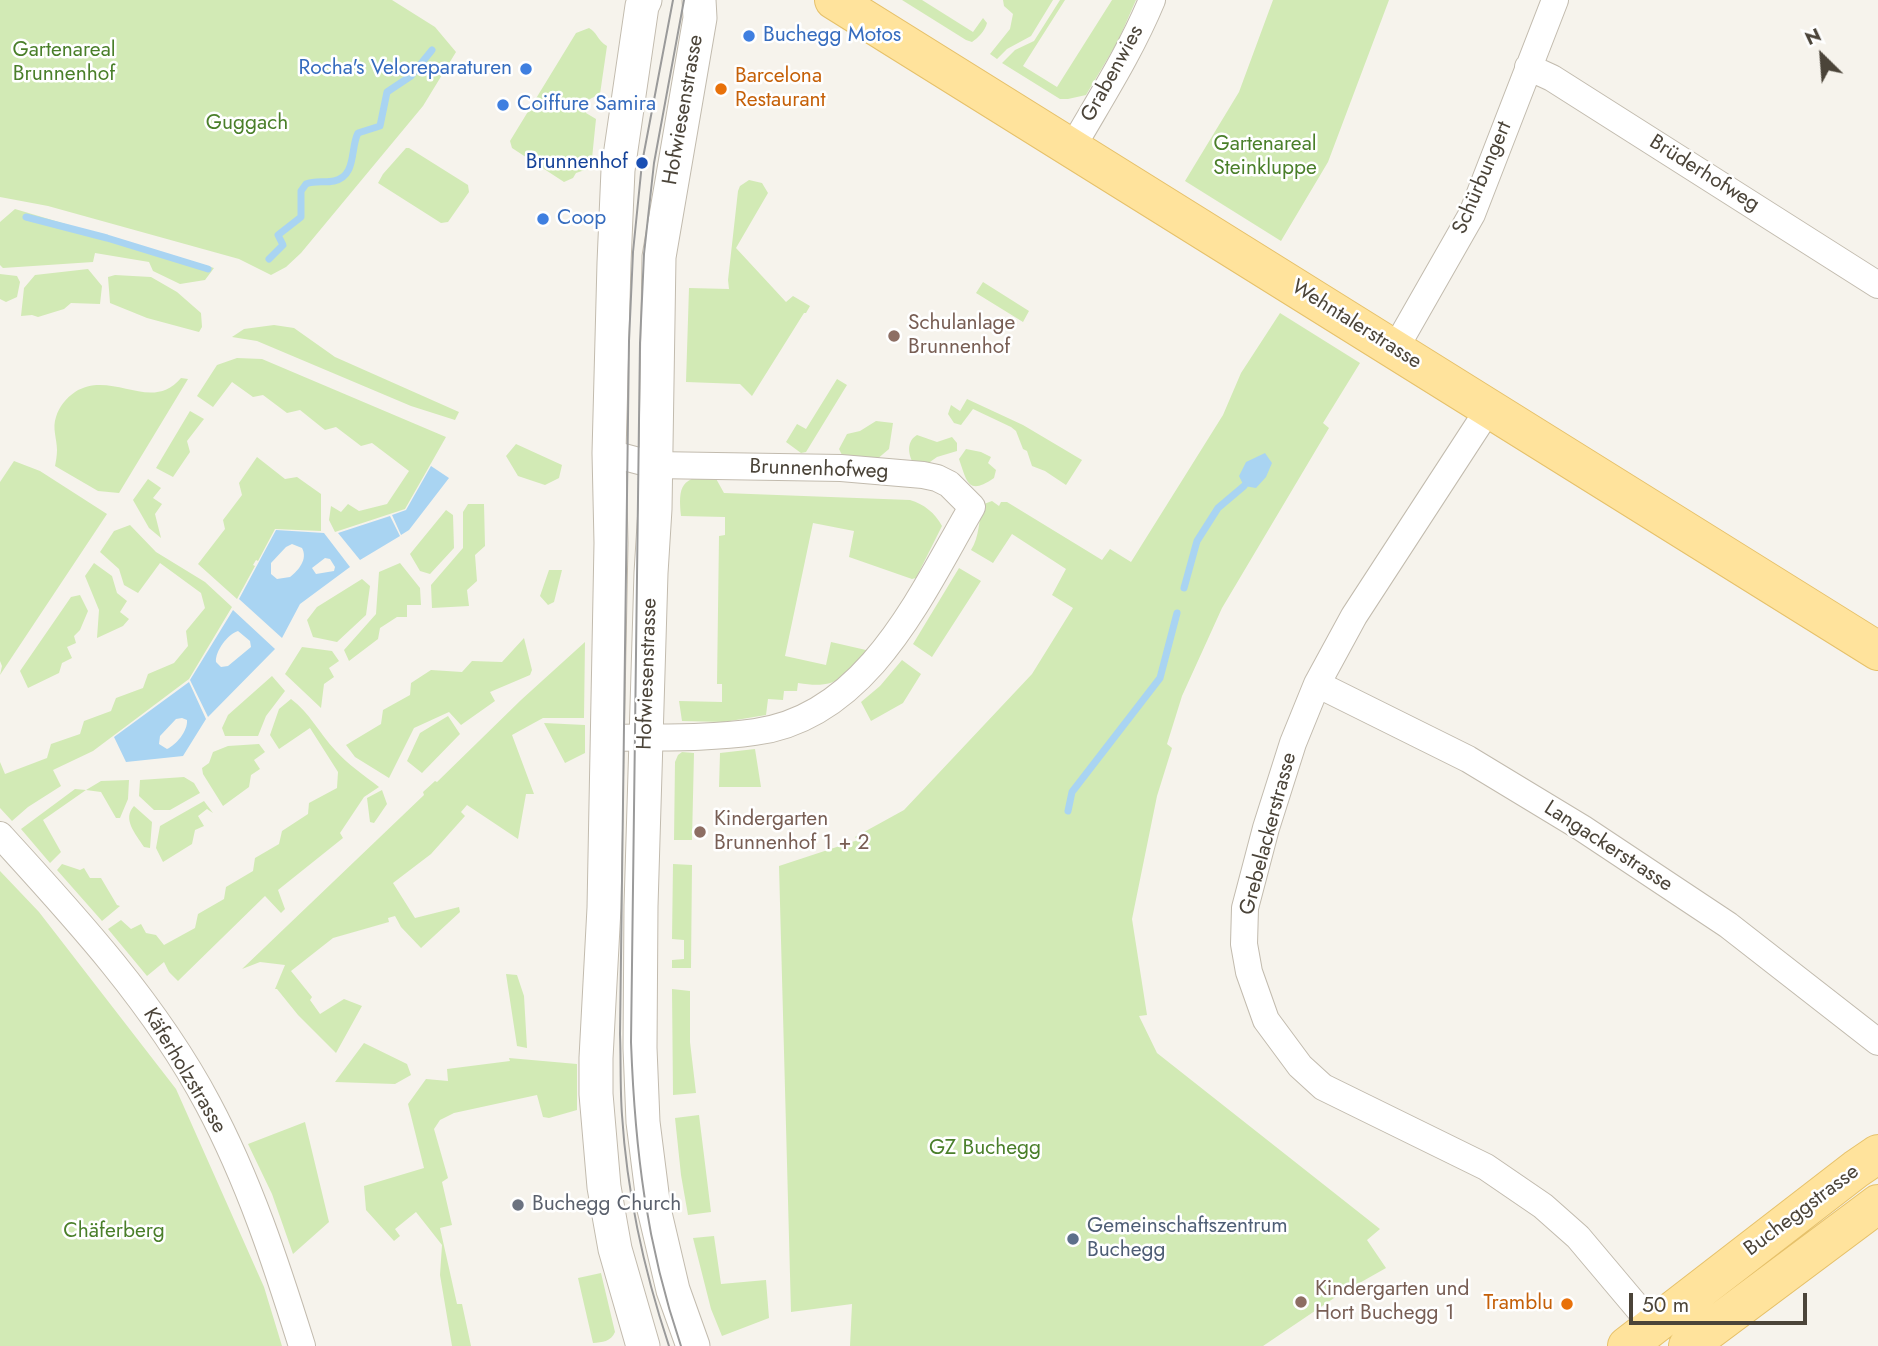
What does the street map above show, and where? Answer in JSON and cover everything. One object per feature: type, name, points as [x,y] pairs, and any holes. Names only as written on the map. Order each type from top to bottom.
[{"type":"main road","name":"Wehntalerstrasse","points":[[834,0],[1878,651]]},
{"type":"main road","name":"Bucheggstrasse","points":[[1649,1339],[1872,1164]]},
{"type":"main road","points":[[1688,1346],[1878,1204]]},
{"type":"street","name":"Hofwiesenstrasse","points":[[643,1346],[615,1249],[604,1187],[596,1094],[596,1058],[604,908],[611,542],[609,453],[618,170],[642,6],[646,0]]},
{"type":"street","name":"Hofwiesenstrasse","points":[[693,1346],[673,1290],[654,1209],[643,1122],[640,1048],[641,905],[655,509],[659,257],[700,18],[699,0]]},
{"type":"street","name":"Grabenwies","points":[[1072,148],[1116,74],[1152,0]]},
{"type":"street","name":"Schürbungert","points":[[1395,349],[1472,214],[1555,0]]},
{"type":"street","name":"Brüderhofweg","points":[[1528,67],[1552,78],[1878,285]]},
{"type":"street","name":"Grebelackerstrasse","points":[[1490,407],[1354,616],[1317,684],[1289,755],[1266,828],[1245,908],[1244,944],[1249,972],[1266,1020],[1300,1066],[1324,1087],[1486,1167],[1543,1206],[1578,1237],[1649,1339]]},
{"type":"street","name":"Brunnenhofweg","points":[[609,453],[654,466],[841,468],[923,475],[949,484],[972,507],[891,643],[862,676],[822,707],[792,721],[757,732],[646,737]]},
{"type":"street","name":"Langackerstrasse","points":[[1317,684],[1468,760],[1582,828],[1728,925],[1878,1042]]},
{"type":"street","points":[[606,738],[646,737]]},
{"type":"street","name":"Käferholzstrasse","points":[[0,835],[118,971],[154,1017],[207,1102],[258,1214],[302,1346]]},
{"type":"green space","name":"Guggach","points":[[0,0],[392,0],[435,27],[456,52],[423,106],[301,253],[286,267],[271,275],[239,259],[48,206],[0,197]]},
{"type":"green space","points":[[902,0],[922,0],[973,32],[983,18],[987,23],[985,29],[972,42]]},
{"type":"green space","points":[[1003,0],[1053,0],[1031,36],[1007,49],[997,59],[990,54],[1010,29],[1013,14],[1004,6]]},
{"type":"green space","points":[[1060,0],[1065,0],[1023,66],[1057,87],[1112,0],[1136,0],[1118,41],[1086,95],[1068,99],[1060,99],[1002,63],[1015,50],[1034,41]]},
{"type":"green space","name":"Gartenareal Steinkluppe","points":[[1273,0],[1389,0],[1328,162],[1281,241],[1185,181],[1239,92]]},
{"type":"green space","points":[[589,28],[607,46],[600,94],[588,100],[586,113],[596,119],[591,168],[576,173],[573,178],[564,182],[512,148],[510,141],[576,33]]},
{"type":"green space","points":[[406,148],[468,185],[469,192],[448,222],[441,223],[378,183]]},
{"type":"green space","points":[[749,180],[762,183],[768,193],[736,248],[786,302],[793,296],[810,306],[752,396],[740,384],[686,382],[689,288],[729,289],[738,191],[740,186]]},
{"type":"green space","points":[[15,209],[214,268],[205,280],[180,284],[153,271],[149,262],[95,253],[93,262],[3,268],[0,265],[0,222]]},
{"type":"green space","points":[[88,269],[102,286],[100,304],[71,303],[64,309],[38,317],[21,316],[24,288],[35,275]]},
{"type":"green space","points":[[0,274],[17,276],[20,282],[17,297],[6,302],[0,299]]},
{"type":"green space","points":[[108,277],[151,277],[177,292],[201,313],[202,327],[199,332],[147,318],[110,303]]},
{"type":"green space","points":[[983,282],[1029,311],[1023,322],[976,293]]},
{"type":"green space","name":"GZ Buchegg","points":[[1280,313],[1360,363],[1323,423],[1329,428],[1222,608],[1182,696],[1167,744],[1172,748],[1157,796],[1132,919],[1147,1015],[1139,1016],[1157,1053],[1380,1229],[1367,1240],[1386,1268],[1340,1294],[1263,1346],[850,1346],[852,1304],[791,1312],[779,866],[858,840],[855,837],[904,810],[1032,674],[1073,608],[1052,595],[1066,569],[1012,534],[993,563],[971,550],[984,504],[992,501],[999,506],[1001,502],[1007,502],[1102,560],[1110,549],[1131,562],[1223,415],[1241,373]]},
{"type":"green space","points":[[274,325],[294,328],[335,357],[459,412],[455,420],[411,406],[257,341],[232,337],[244,329]]},
{"type":"green space","points":[[237,358],[262,359],[446,437],[405,509],[335,532],[329,520],[331,506],[341,512],[348,504],[359,511],[387,504],[409,471],[372,443],[361,446],[336,427],[325,430],[300,410],[287,413],[263,395],[253,397],[232,382],[213,407],[197,396],[217,365]]},
{"type":"green space","points":[[181,378],[188,379],[119,493],[98,491],[55,466],[56,417],[63,403],[75,392],[89,386],[103,385],[157,392],[169,388]]},
{"type":"green space","points":[[837,379],[847,385],[806,452],[801,453],[786,442],[797,424],[806,429]]},
{"type":"green space","points":[[967,399],[1023,425],[1082,460],[1066,485],[1032,466],[1027,451],[1023,449],[1016,431],[1011,427],[973,409],[961,425],[954,423],[948,414],[951,405],[960,411]]},
{"type":"green space","points":[[190,411],[204,419],[187,441],[190,452],[173,477],[156,468]]},
{"type":"green space","points":[[876,421],[893,423],[889,449],[876,460],[843,457],[839,449],[847,434],[860,431]]},
{"type":"green space","points":[[917,435],[937,442],[952,437],[957,443],[957,451],[937,457],[923,467],[912,461],[910,454],[910,443]]},
{"type":"green space","points":[[516,444],[562,465],[559,478],[545,485],[518,476],[506,456]]},
{"type":"green space","points":[[966,449],[991,457],[988,463],[996,470],[994,478],[979,486],[970,484],[959,459]]},
{"type":"green space","points":[[257,457],[285,479],[297,477],[321,494],[321,531],[275,529],[258,561],[253,565],[255,566],[237,599],[198,564],[225,529],[223,520],[242,495],[239,483]]},
{"type":"green space","points":[[14,461],[40,471],[107,514],[0,675],[0,482]]},
{"type":"green space","points":[[714,475],[724,493],[910,500],[929,510],[942,526],[916,578],[912,579],[849,557],[854,531],[813,523],[785,656],[826,665],[831,642],[866,650],[866,654],[836,680],[820,685],[798,683],[797,691],[784,691],[783,700],[768,699],[766,715],[724,722],[682,721],[679,701],[722,702],[722,684],[717,684],[719,536],[725,535],[725,517],[681,516],[680,506],[681,490],[688,481]]},
{"type":"green space","points":[[148,479],[161,488],[153,498],[162,504],[155,514],[161,538],[149,528],[133,500]]},
{"type":"green space","points":[[468,504],[484,504],[485,546],[475,555],[477,581],[467,590],[469,606],[432,608],[431,585],[463,548],[463,512]]},
{"type":"green space","points":[[446,510],[453,515],[454,548],[430,574],[420,571],[410,554]]},
{"type":"green space","points":[[130,525],[156,552],[205,582],[232,607],[189,679],[93,751],[53,770],[61,786],[12,821],[0,808],[0,762],[5,774],[47,758],[51,744],[80,734],[84,721],[111,711],[116,698],[143,688],[148,674],[174,663],[188,646],[186,631],[205,608],[201,593],[160,563],[138,593],[124,585],[119,569],[100,552],[114,531]]},
{"type":"green space","points":[[94,563],[112,576],[117,593],[127,601],[120,612],[129,619],[123,626],[97,638],[99,610],[85,576]]},
{"type":"green space","points":[[400,563],[420,588],[421,605],[407,605],[407,617],[397,617],[380,628],[378,639],[349,661],[344,650],[376,614],[379,572]]},
{"type":"green space","points":[[959,568],[981,581],[932,657],[913,644]]},
{"type":"green space","points":[[549,570],[562,570],[554,602],[548,605],[540,596]]},
{"type":"green space","points":[[362,579],[370,586],[366,615],[337,642],[313,637],[307,620],[317,607]]},
{"type":"green space","points":[[80,595],[88,611],[80,630],[74,636],[76,643],[67,647],[72,658],[62,663],[59,673],[28,688],[20,671],[71,597]]},
{"type":"green space","points":[[524,638],[532,670],[530,675],[490,692],[495,701],[461,725],[449,712],[414,728],[389,778],[355,757],[346,745],[381,724],[383,710],[410,695],[411,683],[431,670],[462,672],[472,661],[502,662]]},
{"type":"green space","points":[[585,642],[584,718],[543,718],[512,735],[534,794],[526,794],[518,839],[467,805],[461,812],[465,816],[431,854],[393,883],[415,918],[459,907],[460,912],[421,948],[401,927],[395,916],[388,918],[389,922],[333,938],[291,971],[312,997],[310,1000],[320,1014],[344,999],[362,1006],[336,1053],[275,989],[285,965],[260,962],[242,969],[424,795],[423,792],[437,782]]},
{"type":"green space","points":[[302,647],[332,651],[339,661],[329,668],[334,677],[324,684],[321,708],[285,674]]},
{"type":"green space","points":[[902,660],[921,674],[903,703],[871,721],[861,702],[880,686]]},
{"type":"green space","points":[[272,676],[285,691],[266,716],[258,736],[225,736],[222,728],[228,715]]},
{"type":"green space","points":[[291,699],[304,710],[329,744],[350,765],[379,787],[364,797],[340,833],[343,838],[278,890],[285,909],[281,913],[265,896],[178,981],[164,962],[147,976],[108,929],[121,920],[131,929],[141,924],[146,933],[156,935],[164,945],[195,928],[198,914],[224,899],[226,887],[253,871],[255,858],[279,844],[282,831],[308,814],[309,803],[337,788],[338,772],[310,728],[279,749],[270,735],[279,709]]},
{"type":"green space","points":[[448,716],[460,734],[422,773],[407,761],[420,733]]},
{"type":"green space","points":[[544,723],[585,725],[585,753],[565,763]]},
{"type":"green space","points":[[259,744],[265,752],[254,760],[260,769],[251,775],[249,787],[223,806],[202,768],[209,763],[213,752],[228,746]]},
{"type":"green space","points":[[755,749],[761,787],[719,787],[720,753]]},
{"type":"green space","points":[[682,752],[694,753],[692,840],[674,840],[675,762]]},
{"type":"green space","points":[[184,777],[194,783],[200,793],[170,810],[154,810],[139,796],[140,780]]},
{"type":"green space","points":[[129,780],[128,799],[120,818],[116,818],[101,792],[86,790],[101,781]]},
{"type":"green space","points":[[75,789],[86,790],[43,820],[61,852],[50,863],[21,829]]},
{"type":"green space","points":[[382,790],[387,804],[374,823],[370,822],[367,798]]},
{"type":"green space","points":[[204,801],[213,813],[207,809],[198,816],[204,826],[195,830],[192,844],[163,862],[156,848],[160,826]]},
{"type":"green space","points":[[134,806],[152,822],[150,848],[144,847],[131,826],[129,816]]},
{"type":"green space","points":[[62,864],[80,870],[84,868],[90,878],[101,878],[120,906],[102,921],[57,870]]},
{"type":"green space","points":[[673,864],[692,865],[691,968],[672,968],[672,960],[684,959],[684,940],[672,939]]},
{"type":"green space","name":"Chäferberg","points":[[0,871],[39,912],[176,1089],[264,1287],[282,1346],[0,1346]]},
{"type":"green space","points":[[506,974],[517,975],[524,996],[527,1048],[517,1046]]},
{"type":"green space","points":[[672,989],[690,991],[690,1042],[696,1093],[673,1095]]},
{"type":"green space","points":[[364,1043],[407,1064],[411,1075],[395,1084],[335,1082]]},
{"type":"green space","points":[[509,1058],[577,1064],[577,1110],[549,1118],[543,1117],[537,1095],[454,1113],[440,1120],[434,1129],[448,1178],[442,1182],[452,1225],[440,1228],[457,1304],[462,1304],[471,1346],[452,1346],[440,1275],[442,1245],[416,1212],[395,1229],[400,1236],[394,1241],[366,1210],[364,1186],[424,1168],[408,1104],[426,1079],[448,1081],[447,1069],[510,1061]]},
{"type":"green space","points":[[699,1115],[711,1212],[688,1215],[675,1118]]},
{"type":"green space","points":[[305,1122],[329,1222],[293,1254],[272,1194],[248,1144]]},
{"type":"green space","points":[[714,1236],[721,1284],[766,1280],[769,1318],[722,1336],[711,1309],[693,1238]]},
{"type":"green space","points":[[601,1273],[615,1332],[609,1340],[593,1343],[578,1278]]},
{"type":"water","points":[[1265,453],[1272,463],[1266,477],[1256,488],[1244,486],[1239,476],[1246,462]]},
{"type":"water","points":[[431,466],[449,478],[409,530],[401,535],[392,515],[406,510]]},
{"type":"water","points":[[390,516],[400,536],[360,560],[338,533]]},
{"type":"water","points":[[276,530],[324,533],[350,567],[300,604],[282,638],[239,599]],"holes":[[[292,544],[302,548],[302,564],[290,577],[277,579],[271,574],[271,563]],[[325,558],[330,559],[335,567],[334,571],[316,574],[312,568]]]},
{"type":"water","points":[[233,610],[275,649],[208,717],[190,680]],"holes":[[[238,631],[250,641],[251,647],[228,666],[221,667],[216,662],[220,648],[234,633]]]},
{"type":"water","points":[[189,682],[206,719],[183,756],[126,762],[114,737]],"holes":[[[176,719],[187,720],[181,737],[174,744],[167,749],[159,744],[160,736]]]},
{"type":"waterway","points":[[269,259],[283,245],[278,235],[301,217],[301,191],[306,184],[334,181],[346,174],[350,168],[358,133],[380,126],[387,92],[411,76],[432,50]]},
{"type":"waterway","points":[[26,217],[208,269]]},
{"type":"waterway","points":[[1184,588],[1197,541],[1218,508],[1244,486]]},
{"type":"waterway","points":[[1068,811],[1072,792],[1160,678],[1177,613]]},
{"type":"tram line","points":[[669,1346],[644,1261],[632,1203],[624,1144],[620,1034],[629,341],[633,252],[642,163],[673,0]]},
{"type":"tram line","points":[[681,1346],[659,1270],[644,1196],[631,1042],[640,343],[644,254],[654,163],[684,0]]},
{"type":"place","name":"Buchegg Motos","points":[[749,36]]},
{"type":"place","name":"Rocha's Veloreparaturen","points":[[526,69]]},
{"type":"place","name":"Barcelona Restaurant","points":[[721,89]]},
{"type":"place","name":"Coiffure Samira","points":[[503,105]]},
{"type":"place","name":"Brunnenhof","points":[[642,163]]},
{"type":"place","name":"Coop","points":[[543,219]]},
{"type":"place","name":"Schulanlage Brunnenhof","points":[[894,336]]},
{"type":"place","name":"Kindergarten Brunnenhof 1 + 2","points":[[700,832]]},
{"type":"place","name":"Buchegg Church","points":[[518,1205]]},
{"type":"place","name":"Gemeinschaftszentrum Buchegg","points":[[1073,1239]]},
{"type":"place","name":"Kindergarten und Hort Buchegg 1","points":[[1301,1302]]},
{"type":"place","name":"Tramblu","points":[[1567,1304]]},
{"type":"park label","name":"Gartenareal Brunnenhof","points":[[64,63]]}]
